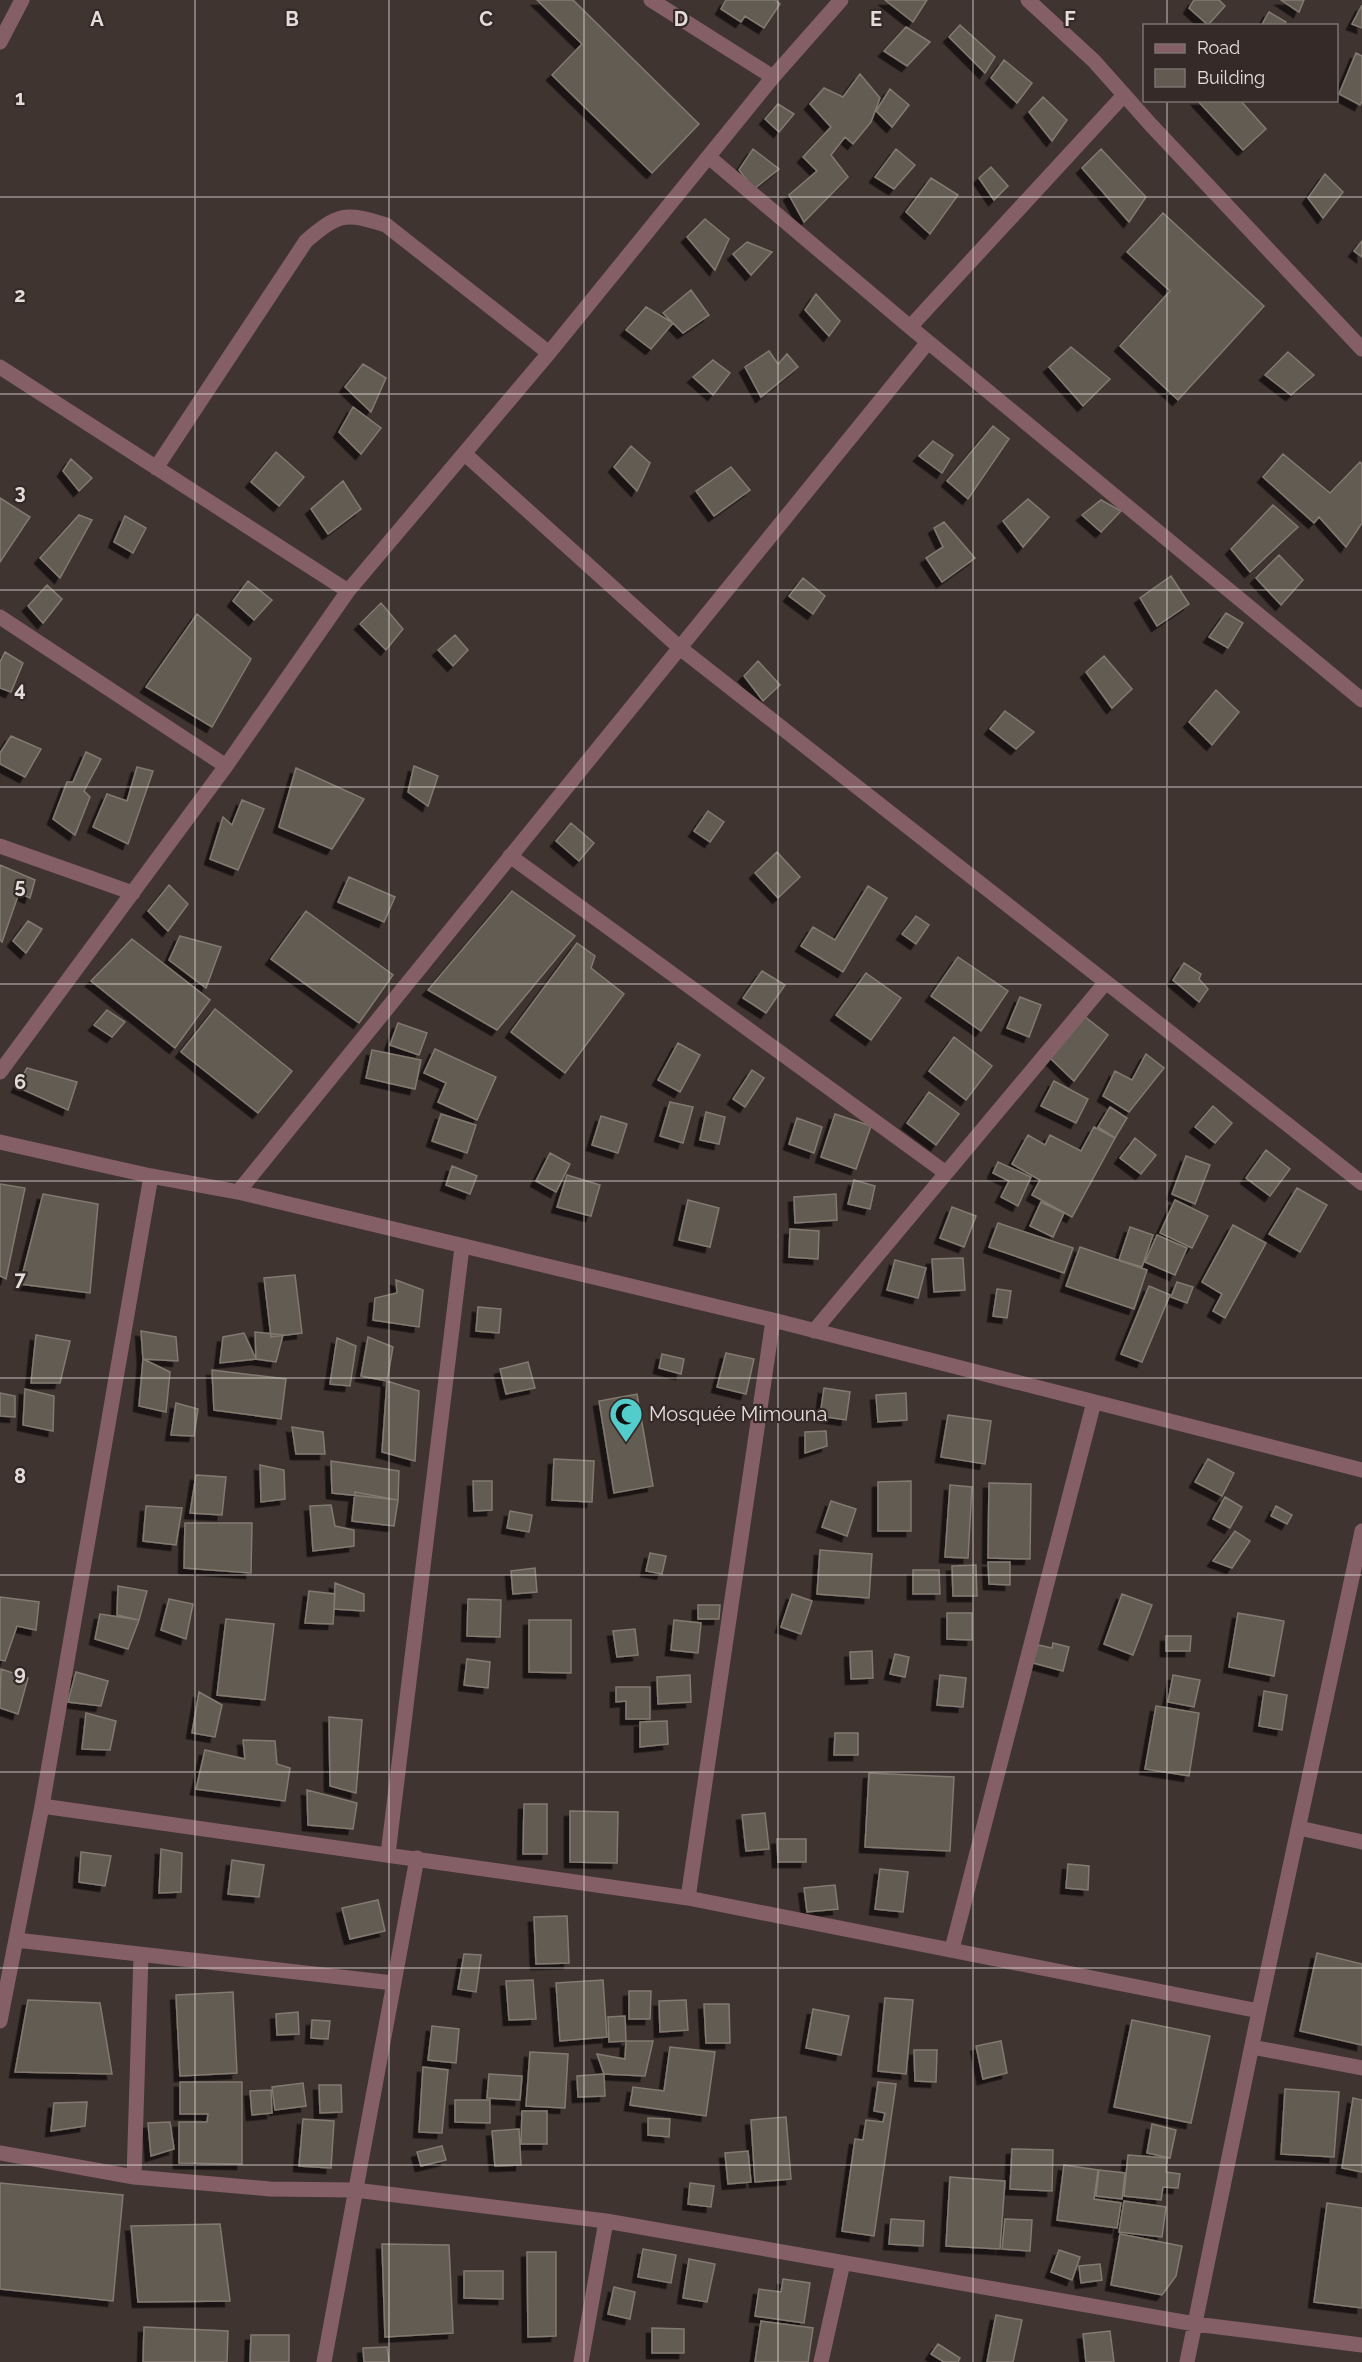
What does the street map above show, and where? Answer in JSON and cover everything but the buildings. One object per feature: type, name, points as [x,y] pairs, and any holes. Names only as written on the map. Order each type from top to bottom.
[{"type":"street","points":[[0,42],[22,0]]},
{"type":"street","points":[[651,0],[773,77]]},
{"type":"street","points":[[0,1072],[226,766],[348,591],[549,353],[710,158],[773,77],[841,0]]},
{"type":"street","points":[[1028,0],[1094,61],[1362,349]]},
{"type":"street","points":[[910,327],[1124,95]]},
{"type":"street","points":[[710,158],[928,342],[1362,700]]},
{"type":"street","points":[[156,468],[306,241],[330,221],[357,216],[386,225],[549,353]]},
{"type":"street","points":[[238,1192],[928,342]]},
{"type":"street","points":[[0,368],[348,591]]},
{"type":"street","points":[[465,454],[680,648],[1362,1183]]},
{"type":"street","points":[[0,617],[226,766]]},
{"type":"street","points":[[0,846],[133,893]]},
{"type":"street","points":[[510,856],[946,1173]]},
{"type":"street","points":[[814,1331],[1106,982]]},
{"type":"street","points":[[0,1142],[151,1176],[238,1192],[773,1320],[1362,1470]]},
{"type":"street","points":[[0,2021],[42,1806],[151,1176]]},
{"type":"street","points":[[388,1854],[462,1247]]},
{"type":"street","points":[[688,1898],[773,1320]]},
{"type":"street","points":[[952,1949],[1094,1402]]},
{"type":"street","points":[[1187,2362],[1299,1828],[1355,1601],[1362,1531]]},
{"type":"street","points":[[42,1806],[688,1898],[1259,2011]]},
{"type":"street","points":[[1299,1828],[1362,1842]]},
{"type":"street","points":[[324,2362],[417,1858]]},
{"type":"street","points":[[16,1940],[393,1983]]},
{"type":"street","points":[[134,2177],[141,1955]]},
{"type":"street","points":[[1252,2048],[1362,2068]]},
{"type":"street","points":[[0,2153],[134,2177],[270,2189],[355,2190],[606,2221],[1195,2324],[1362,2345]]},
{"type":"street","points":[[581,2362],[606,2221]]},
{"type":"street","points":[[821,2362],[843,2262]]},
{"type":"place","name":"Mosquée Mimouna","points":[[626,1443]]}]
